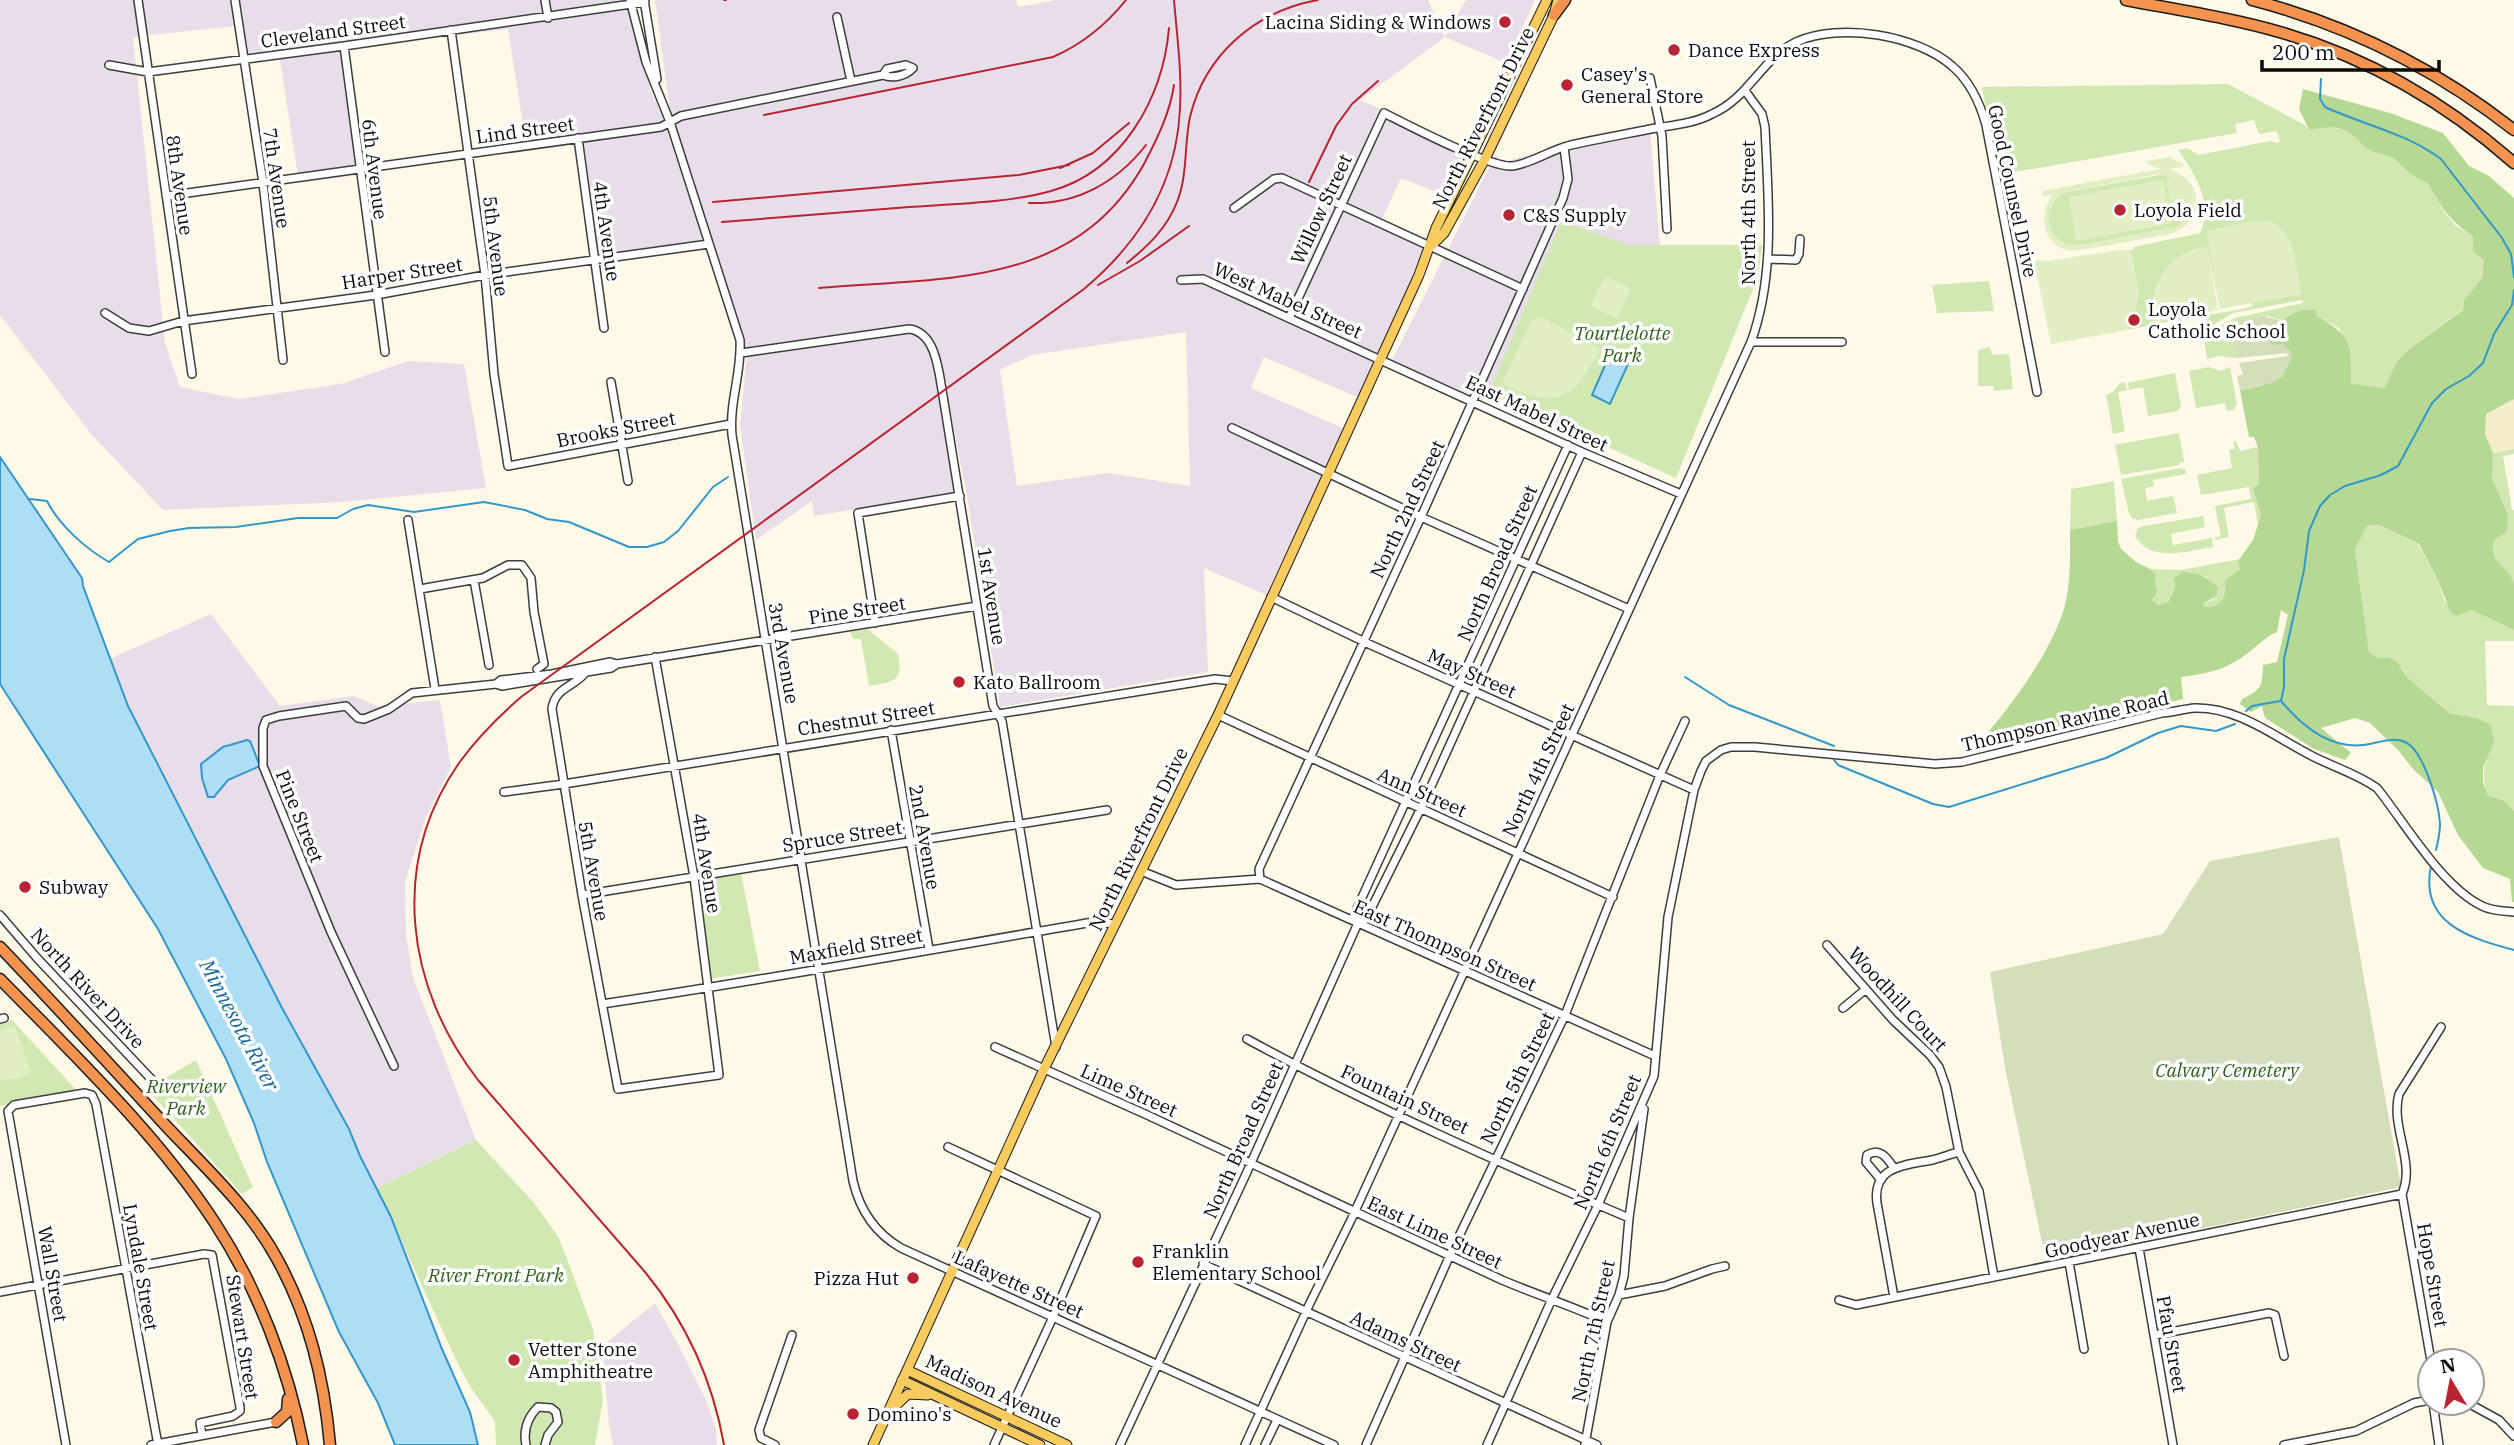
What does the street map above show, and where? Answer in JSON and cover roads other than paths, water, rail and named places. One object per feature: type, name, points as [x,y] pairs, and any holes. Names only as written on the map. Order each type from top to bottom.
[{"type":"highway","points":[[1554,15],[1565,0]]},
{"type":"highway","points":[[2126,0],[2250,24],[2284,33],[2352,59],[2443,108],[2514,163]]},
{"type":"highway","points":[[2252,0],[2316,19],[2388,48],[2455,86],[2514,130]]},
{"type":"highway","points":[[0,947],[190,1151],[258,1229],[285,1274],[309,1329],[323,1381],[330,1445]]},
{"type":"highway","points":[[0,979],[117,1102],[187,1183],[215,1224],[239,1264],[277,1351],[303,1444]]},
{"type":"highway","points":[[276,1422],[285,1416],[289,1408],[277,1351]]},
{"type":"highway","points":[[276,1422],[292,1426],[303,1444]]},
{"type":"main road","name":"North Riverfront Drive","points":[[873,1445],[1044,1069],[1218,715],[1431,246],[1436,228],[1547,0]]},
{"type":"main road","name":"North Riverfront Drive","points":[[1431,246],[1444,233],[1485,159],[1554,15],[1558,0]]},
{"type":"main road","name":"Madison Avenue","points":[[907,1370],[1067,1445]]},
{"type":"main road","name":"Madison Avenue","points":[[902,1380],[1040,1445]]},
{"type":"main road","points":[[887,1415],[908,1394],[937,1397]]},
{"type":"street","name":"8th Avenue","points":[[138,0],[192,374]]},
{"type":"street","name":"7th Avenue","points":[[235,0],[263,183],[283,360]]},
{"type":"street","points":[[545,0],[548,18]]},
{"type":"street","name":"Cleveland Street","points":[[109,65],[148,72],[548,18],[644,1]]},
{"type":"street","name":"3rd Avenue","points":[[644,1],[659,90]]},
{"type":"street","name":"3rd Avenue","points":[[631,2],[646,62],[659,90],[735,319],[741,353],[731,424],[853,1181],[859,1203],[874,1227]]},
{"type":"street","points":[[836,17],[851,81]]},
{"type":"street","name":"5th Avenue","points":[[451,30],[508,466]]},
{"type":"street","name":"Good Counsel Drive","points":[[1384,113],[1473,154],[1510,166],[1564,147],[1707,117],[1725,108],[1745,92],[1772,58],[1811,37],[1838,31],[1860,32],[1924,49],[1944,60],[1960,74],[1974,93],[1986,125],[2037,392]]},
{"type":"street","name":"6th Avenue","points":[[344,46],[385,352]]},
{"type":"street","name":"Lind Street","points":[[166,196],[661,127],[681,116],[705,110],[883,75]]},
{"type":"street","points":[[1650,78],[1660,128],[1667,229]]},
{"type":"street","name":"North 4th Street","points":[[1245,1445],[1355,1212],[1751,342],[1761,314],[1768,260],[1765,127],[1762,114],[1745,92]]},
{"type":"street","name":"Willow Street","points":[[1289,318],[1384,113]]},
{"type":"street","name":"4th Avenue","points":[[578,138],[604,328]]},
{"type":"street","name":"North 2nd Street","points":[[1260,879],[1259,869],[1421,517],[1567,188],[1568,169],[1564,147]]},
{"type":"street","points":[[1234,208],[1274,179],[1282,178],[1524,289]]},
{"type":"street","points":[[1768,260],[1796,260],[1800,239]]},
{"type":"street","name":"Harper Street","points":[[105,313],[129,328],[149,331],[183,321],[376,295],[485,275],[709,244]]},
{"type":"street","name":"West Mabel Street","points":[[1181,280],[1203,279],[1380,359]]},
{"type":"street","name":"1st Avenue","points":[[741,353],[862,334],[916,330],[927,340],[936,360],[993,706],[1002,721],[1056,1048]]},
{"type":"street","points":[[1751,342],[1842,342]]},
{"type":"street","name":"East Mabel Street","points":[[1380,359],[1681,495]]},
{"type":"street","points":[[611,382],[628,481]]},
{"type":"street","name":"Brooks Street","points":[[508,466],[731,424]]},
{"type":"street","points":[[1232,428],[1421,517],[1629,609]]},
{"type":"street","name":"North Broad Street","points":[[1358,923],[1354,915],[1568,445]]},
{"type":"street","name":"North Broad Street","points":[[1120,1445],[1251,1163],[1358,923],[1366,919],[1421,808],[1582,452]]},
{"type":"street","points":[[875,623],[858,513],[960,496]]},
{"type":"street","points":[[408,520],[435,689]]},
{"type":"street","points":[[420,589],[474,580],[515,563],[522,565],[531,578],[541,667]]},
{"type":"street","points":[[474,580],[489,665]]},
{"type":"street","name":"May Street","points":[[1271,597],[1660,775]]},
{"type":"street","name":"Pine Street","points":[[394,1066],[331,932],[263,766],[263,728],[266,720],[337,706],[346,706],[358,718],[364,719],[389,709],[412,693],[495,684],[502,686],[585,673],[655,657],[977,606]]},
{"type":"street","name":"4th Avenue","points":[[618,1089],[719,1075],[694,877],[655,657]]},
{"type":"street","name":"Pine Street","points":[[495,684],[501,680],[552,674],[610,662],[617,664]]},
{"type":"street","name":"5th Avenue","points":[[585,673],[583,677],[561,690],[553,699],[552,709],[582,895],[618,1089]]},
{"type":"street","name":"Chestnut Street","points":[[504,792],[1215,679],[1233,681]]},
{"type":"street","name":"Thompson Ravine Road","points":[[1694,790],[1706,761],[1721,750],[1731,747],[1936,764],[1962,762],[2162,713],[2195,708],[2226,713],[2274,734],[2315,758],[2360,776],[2377,788],[2455,887],[2480,905],[2514,912]]},
{"type":"street","name":"Ann Street","points":[[1218,715],[1613,897]]},
{"type":"street","name":"North 5th Street","points":[[1366,1445],[1450,1255],[1565,1015],[1660,775],[1685,721]]},
{"type":"street","name":"2nd Avenue","points":[[891,730],[929,949]]},
{"type":"street","points":[[1660,775],[1694,790]]},
{"type":"street","name":"North 6th Street","points":[[1487,1445],[1551,1301],[1598,1205],[1654,1076],[1668,917],[1694,790]]},
{"type":"street","name":"Spruce Street","points":[[582,895],[1107,810]]},
{"type":"street","points":[[1141,871],[1176,885],[1260,879]]},
{"type":"street","name":"East Thompson Street","points":[[1260,879],[1656,1056]]},
{"type":"street","name":"North River Drive","points":[[0,915],[10,929],[154,1082]]},
{"type":"street","name":"Maxfield Street","points":[[601,1004],[765,979],[1093,922],[1115,924]]},
{"type":"street","name":"Woodhill Court","points":[[1828,945],[1939,1067],[1947,1087],[1959,1152],[1979,1191],[1994,1277]]},
{"type":"street","points":[[1843,1008],[1866,989]]},
{"type":"street","points":[[2402,1194],[2406,1185],[2406,1169],[2396,1104],[2399,1094],[2441,1027]]},
{"type":"street","name":"Fountain Street","points":[[1247,1039],[1294,1065],[1398,1114],[1629,1218]]},
{"type":"street","name":"Lime Street","points":[[995,1047],[1251,1163]]},
{"type":"street","name":"Wall Street","points":[[66,1445],[8,1108],[66,1095],[92,1095]]},
{"type":"street","name":"Lyndale Street","points":[[92,1095],[96,1104],[156,1445]]},
{"type":"street","name":"North 7th Street","points":[[1586,1443],[1607,1322],[1624,1276],[1629,1218],[1646,1098]]},
{"type":"street","points":[[948,1147],[1096,1216],[1054,1317],[994,1445]]},
{"type":"street","points":[[1894,1297],[1876,1188],[1894,1168],[1959,1152]]},
{"type":"street","points":[[1881,1180],[1866,1162],[1867,1155],[1880,1153],[1894,1168]]},
{"type":"street","name":"East Lime Street","points":[[1251,1163],[1502,1280],[1551,1301],[1561,1301],[1607,1322]]},
{"type":"street","name":"Goodyear Avenue","points":[[1839,1300],[1856,1305],[2402,1194]]},
{"type":"street","name":"Hope Street","points":[[2402,1194],[2429,1347]]},
{"type":"street","name":"Lafayette Street","points":[[874,1227],[901,1248],[1334,1445]]},
{"type":"street","name":"Pfau Street","points":[[2139,1248],[2173,1445]]},
{"type":"street","name":"Stewart Street","points":[[125,1269],[204,1254],[212,1255],[240,1411],[233,1416],[200,1423],[202,1436]]},
{"type":"street","points":[[2069,1262],[2084,1349]]},
{"type":"street","name":"Adams Street","points":[[1203,1264],[1586,1443],[1597,1445]]},
{"type":"street","points":[[1619,1295],[1665,1286],[1725,1266]]},
{"type":"street","points":[[0,1292],[125,1269]]},
{"type":"street","points":[[2155,1335],[2269,1313],[2275,1315],[2278,1321],[2284,1356]]},
{"type":"street","points":[[775,1445],[761,1438],[759,1434],[792,1335]]},
{"type":"street","points":[[2284,1445],[2335,1436],[2371,1425],[2400,1409],[2416,1405]]},
{"type":"street","points":[[526,1445],[524,1436],[529,1419],[538,1408],[545,1406],[556,1412],[558,1422],[548,1435],[545,1445]]},
{"type":"street","points":[[2486,1413],[2499,1420],[2514,1436]]},
{"type":"street","points":[[2435,1417],[2439,1445]]},
{"type":"street","points":[[1265,1445],[1277,1420]]},
{"type":"street","points":[[156,1445],[276,1422]]},
{"type":"street","points":[[2335,1436],[2337,1445]]},
{"type":"water","points":[[1609,356],[1628,364],[1610,404],[1592,395]]},
{"type":"water","name":"Minnesota River","points":[[0,457],[82,578],[128,706],[281,1006],[349,1129],[391,1217],[442,1349],[470,1412],[478,1445],[395,1445],[378,1403],[339,1332],[226,1059],[158,929],[0,684]]},
{"type":"water","points":[[250,741],[260,766],[228,780],[214,797],[208,797],[201,764],[223,747]]},
{"type":"waterway","points":[[2321,79],[2320,99],[2325,107],[2414,142],[2441,159],[2502,238],[2511,254],[2514,277]]},
{"type":"waterway","points":[[2281,701],[2284,659],[2304,570],[2309,531],[2320,506],[2330,495],[2345,486],[2381,475],[2398,466],[2432,403],[2446,389],[2469,376],[2483,363],[2494,334],[2512,305],[2514,290]]},
{"type":"waterway","points":[[30,499],[47,501],[74,536],[109,562],[138,539],[170,531],[236,527],[298,518],[337,518],[353,509],[368,505],[414,512],[484,502],[525,510],[547,519],[569,522],[629,547],[647,547],[664,542],[678,531],[713,487],[728,477]]},
{"type":"waterway","points":[[1685,677],[1729,705],[1834,746]]},
{"type":"waterway","points":[[2246,711],[2252,706],[2280,701]]},
{"type":"waterway","points":[[2281,701],[2307,727],[2339,743],[2363,745],[2400,740],[2412,747],[2424,766],[2437,804],[2440,824],[2436,850]]},
{"type":"waterway","points":[[1834,760],[1838,765],[1933,804],[1949,807],[2106,758],[2158,733],[2181,726],[2216,731],[2235,724]]},
{"type":"waterway","points":[[2431,866],[2429,885],[2440,914],[2451,925],[2465,933],[2514,950]]},
{"type":"railway","points":[[764,115],[1053,57],[1093,33],[1126,0]]},
{"type":"railway","points":[[724,1445],[713,1398],[696,1354],[660,1291],[478,1080],[454,1044],[435,1005],[422,965],[415,924],[415,883],[422,842],[437,802],[459,763],[488,728],[521,697],[1084,289],[1122,251],[1152,209],[1172,161],[1180,108],[1174,0]]},
{"type":"railway","points":[[1127,263],[1156,236],[1173,211],[1183,181],[1190,117],[1197,94],[1221,55],[1254,25],[1274,14],[1318,0]]},
{"type":"railway","points":[[722,222],[999,201],[1051,191],[1076,181],[1099,167],[1135,128],[1158,80],[1169,28]]},
{"type":"railway","points":[[1309,182],[1336,126],[1352,104],[1378,81]]},
{"type":"railway","points":[[819,288],[912,282],[1002,269],[1043,255],[1081,235],[1115,205],[1144,164],[1166,116],[1174,85]]},
{"type":"railway","points":[[1060,168],[1093,153],[1129,123]]},
{"type":"railway","points":[[1029,203],[1063,200],[1095,189],[1122,170],[1146,145]]},
{"type":"railway","points":[[713,202],[1019,175],[1069,165]]},
{"type":"railway","points":[[1098,285],[1140,261],[1189,226]]},
{"type":"place","name":"Lacina Siding & Windows","points":[[1505,22]]},
{"type":"place","name":"Dance Express","points":[[1674,50]]},
{"type":"place","name":"Casey's General Store","points":[[1567,85]]},
{"type":"place","name":"Loyola Field","points":[[2120,210]]},
{"type":"place","name":"C&S Supply","points":[[1509,215]]},
{"type":"place","name":"Loyola Catholic School","points":[[2134,320]]},
{"type":"place","name":"Kato Ballroom","points":[[959,682]]},
{"type":"place","name":"Subway","points":[[25,887]]},
{"type":"place","name":"Franklin Elementary School","points":[[1138,1262]]},
{"type":"place","name":"Pizza Hut","points":[[913,1278]]},
{"type":"place","name":"Vetter Stone Amphitheatre","points":[[514,1360]]},
{"type":"place","name":"Domino's","points":[[853,1414]]},
{"type":"park label","name":"Tourtlelotte Park","points":[[1622,344]]},
{"type":"park label","name":"Calvary Cemetery","points":[[2227,1070]]},
{"type":"park label","name":"Riverview Park","points":[[186,1097]]},
{"type":"park label","name":"River Front Park","points":[[496,1275]]}]
